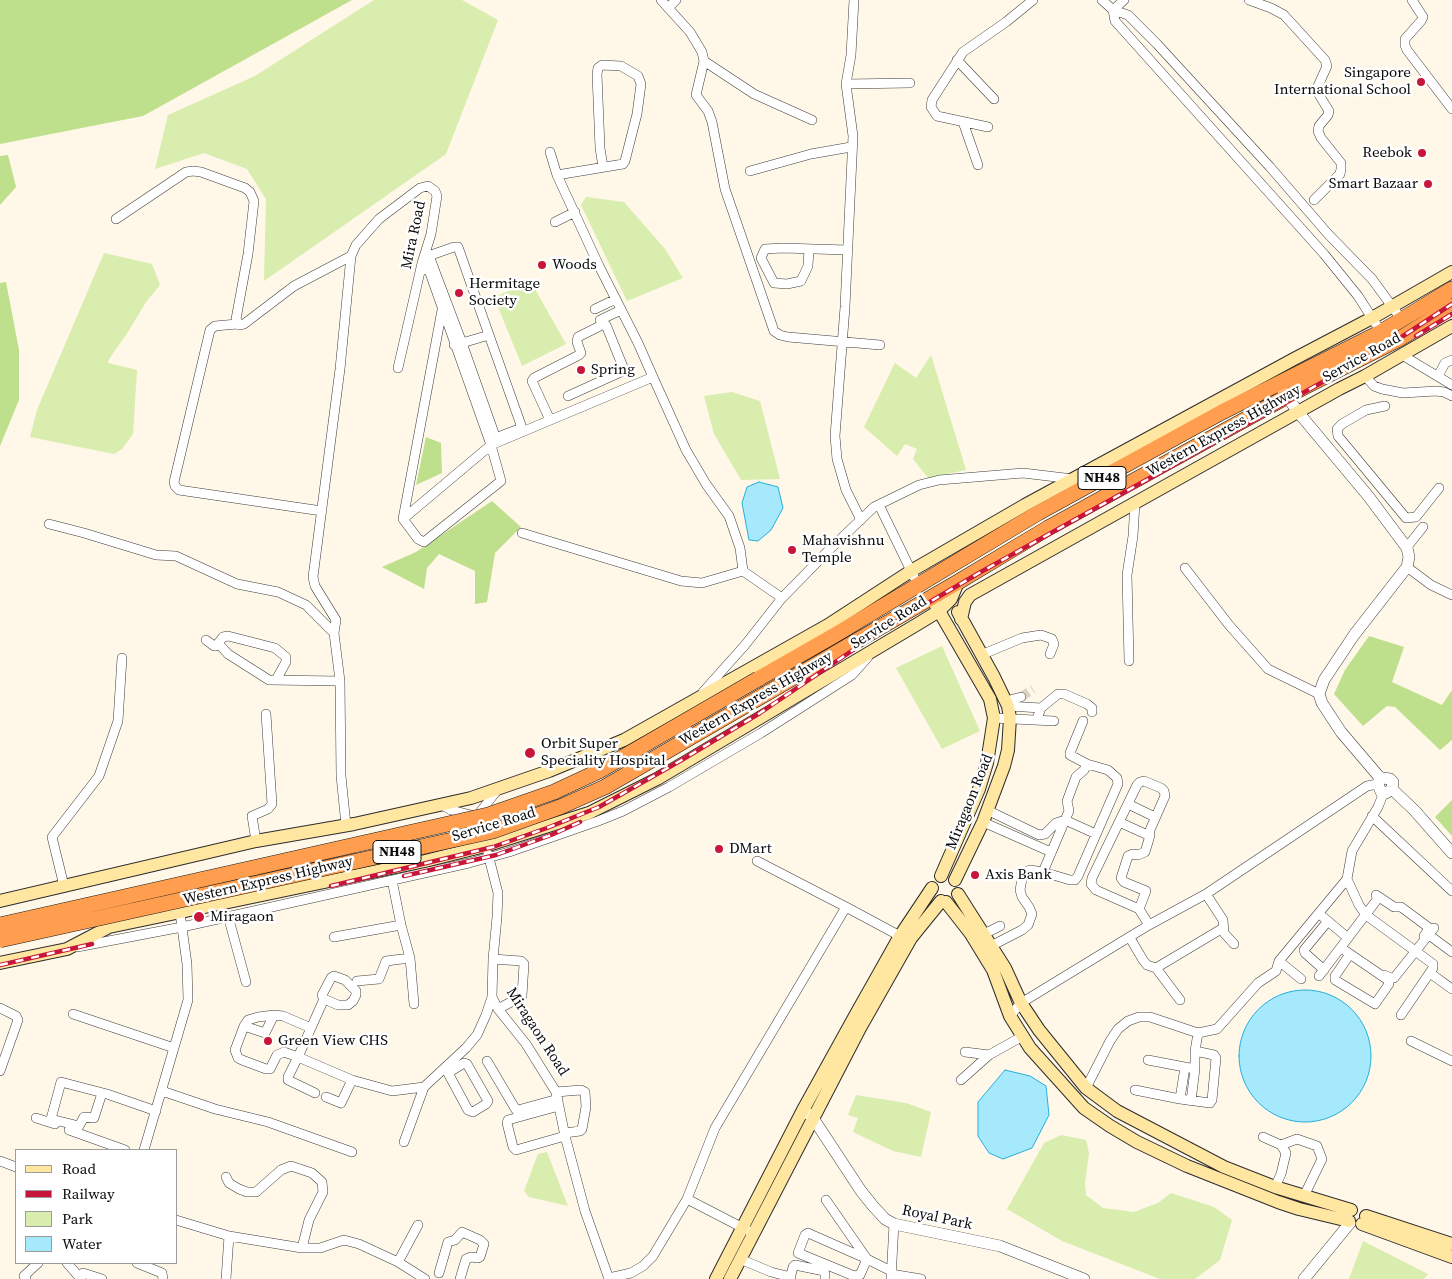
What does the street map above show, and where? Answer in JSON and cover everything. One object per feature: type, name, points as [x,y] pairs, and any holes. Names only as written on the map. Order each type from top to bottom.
[{"type":"highway","name":"Western Express Highway","points":[[0,925],[488,815],[554,792],[599,771],[758,679],[915,578],[1038,514],[1222,412],[1381,332],[1452,289]]},
{"type":"highway","name":"Western Express Highway","points":[[0,940],[492,831],[560,807],[605,787],[1048,528],[1287,397],[1401,338],[1452,306]]},
{"type":"main road","points":[[0,901],[256,841],[442,805],[549,772],[624,740],[828,624],[915,578],[1025,505],[1372,318],[1452,272]]},
{"type":"main road","name":"Service Road","points":[[961,619],[965,602],[970,595],[1452,326]]},
{"type":"main road","points":[[958,582],[951,599],[1008,708]]},
{"type":"main road","name":"Miragaon Road","points":[[931,597],[990,699],[994,718],[988,757],[979,789],[941,876]]},
{"type":"main road","name":"Service Road","points":[[0,964],[67,949],[109,928],[245,899],[426,866],[487,852],[589,812],[657,780],[681,773],[939,611],[951,599]]},
{"type":"main road","name":"Miragaon Road","points":[[955,880],[994,794],[1008,750],[1008,708]]},
{"type":"main road","points":[[716,1279],[749,1231],[900,936],[934,883],[941,876],[951,877],[955,880],[959,889],[958,894],[951,901],[943,901],[936,898],[932,888]]},
{"type":"main road","points":[[958,894],[1005,968],[1021,1003],[1039,1030],[1086,1088],[1117,1111],[1224,1167],[1304,1196],[1452,1258]]},
{"type":"main road","points":[[245,899],[248,912]]},
{"type":"main road","points":[[943,901],[971,934],[993,970],[1010,1016],[1030,1048],[1084,1108],[1110,1126],[1187,1166],[1278,1202],[1299,1209],[1356,1219],[1452,1244]]},
{"type":"main road","points":[[808,1114],[911,938],[943,901]]},
{"type":"main road","points":[[1065,1088],[1078,1077]]},
{"type":"main road","points":[[730,1279],[740,1259],[749,1231]]},
{"type":"street","points":[[661,0],[698,43],[702,52],[704,61],[696,94],[708,111],[712,122],[725,189],[774,331],[788,337],[842,340],[880,345]]},
{"type":"street","points":[[668,8],[676,0]]},
{"type":"street","points":[[854,0],[846,84],[853,136],[836,436],[837,459],[846,490],[861,520]]},
{"type":"street","points":[[988,127],[937,116],[931,107],[938,89],[963,52],[1006,22],[1033,0]]},
{"type":"street","points":[[1102,0],[1113,10],[1128,15],[1173,62],[1372,280],[1402,320]]},
{"type":"street","points":[[1113,10],[1124,0]]},
{"type":"street","points":[[1249,0],[1272,8],[1284,16],[1324,60],[1327,66],[1318,86],[1318,93],[1329,111],[1319,126],[1318,131],[1321,138],[1341,163],[1341,169],[1340,174],[1314,200],[1309,199],[1305,207]]},
{"type":"street","points":[[1412,0],[1423,17],[1405,39],[1404,45],[1436,86],[1452,100]]},
{"type":"street","points":[[1113,10],[1115,21],[1324,254],[1358,296],[1381,332]]},
{"type":"street","points":[[958,60],[994,99]]},
{"type":"street","points":[[704,61],[754,94],[812,120]]},
{"type":"street","points":[[1160,72],[1173,62]]},
{"type":"street","points":[[557,175],[622,164],[625,161],[638,107],[641,84],[638,76],[621,66],[602,65],[598,68],[600,148],[603,167]]},
{"type":"street","points":[[846,84],[910,83]]},
{"type":"street","points":[[1181,94],[1194,85]]},
{"type":"street","points":[[1436,86],[1442,98],[1452,109]]},
{"type":"street","points":[[963,122],[978,165]]},
{"type":"street","points":[[750,171],[811,154],[851,147]]},
{"type":"street","points":[[550,152],[557,175],[638,343],[686,450],[706,484],[729,516],[740,548],[743,571],[782,598]]},
{"type":"street","points":[[116,219],[186,172],[201,172],[245,188],[250,192],[254,201],[248,254],[236,319],[237,324]]},
{"type":"street","name":"Mira Road","points":[[351,256],[356,245],[379,219],[420,188],[428,186],[436,192],[431,234],[422,263],[398,368]]},
{"type":"street","points":[[555,222],[575,212]]},
{"type":"street","points":[[1324,254],[1338,244]]},
{"type":"street","points":[[422,263],[430,273],[442,310],[458,344],[495,436],[498,437],[519,429],[521,425],[460,250],[458,247],[454,247],[432,254],[430,257],[458,344],[491,445],[500,483],[424,542],[418,539],[403,519],[442,310]]},
{"type":"street","points":[[809,249],[808,266],[801,281],[787,284],[774,283],[761,258],[765,249],[809,249],[847,250]]},
{"type":"street","points":[[322,511],[179,490],[174,482],[210,330],[215,326],[237,324],[240,326],[244,324],[294,286],[351,256]]},
{"type":"street","points":[[346,825],[341,776],[340,681],[334,633],[336,619],[314,582],[340,369],[351,256]]},
{"type":"street","points":[[595,309],[616,299]]},
{"type":"street","points":[[600,320],[621,310]]},
{"type":"street","points":[[550,420],[532,384],[534,378],[579,355],[581,350],[577,342],[578,336],[602,325],[606,326],[623,367],[621,372],[568,396]]},
{"type":"street","points":[[458,344],[489,335]]},
{"type":"street","points":[[1402,355],[1452,385]]},
{"type":"street","points":[[1438,376],[1446,363],[1452,360]]},
{"type":"street","points":[[1364,376],[1374,386],[1391,391],[1436,391],[1452,396]]},
{"type":"street","points":[[403,519],[491,445],[653,377]]},
{"type":"street","points":[[1279,383],[1298,412],[1407,547],[1409,557],[1407,567],[1354,635],[1324,680],[1319,694],[1322,703],[1341,732],[1384,786],[1415,811],[1452,853]]},
{"type":"street","points":[[1385,406],[1366,410],[1342,424],[1338,429],[1338,436],[1406,518],[1416,517],[1439,488]]},
{"type":"street","points":[[696,699],[745,645],[782,598],[861,520],[879,505],[919,485],[939,480],[1023,473],[1073,479]]},
{"type":"street","points":[[1360,487],[1372,477]]},
{"type":"street","points":[[1129,661],[1127,576],[1133,536],[1135,503]]},
{"type":"street","points":[[879,505],[915,578]]},
{"type":"street","points":[[49,524],[156,555],[176,556],[237,584],[278,592],[306,606],[334,633]]},
{"type":"street","points":[[1407,547],[1423,527]]},
{"type":"street","points":[[522,533],[680,581],[702,583],[743,571]]},
{"type":"street","points":[[1407,567],[1431,585],[1452,595]]},
{"type":"street","points":[[1185,568],[1229,624],[1268,669],[1319,694]]},
{"type":"street","points":[[981,655],[1022,638],[1041,634],[1052,639],[1054,644],[1050,654]]},
{"type":"street","points":[[206,640],[214,646],[223,637],[228,636],[276,648],[286,657],[286,662],[276,680]]},
{"type":"street","points":[[218,643],[228,654],[269,680],[340,681]]},
{"type":"street","points":[[64,886],[52,837],[100,776],[118,721],[122,658]]},
{"type":"street","points":[[1037,719],[1041,708],[1054,696],[1064,694],[1087,704],[1092,708],[1092,712]]},
{"type":"street","points":[[994,718],[1022,697]]},
{"type":"street","points":[[1008,708],[1041,708]]},
{"type":"street","points":[[1008,708],[1037,719],[1054,721]]},
{"type":"street","points":[[256,841],[252,816],[268,809],[272,804],[266,714]]},
{"type":"street","points":[[991,946],[1028,925],[1032,914],[1020,890],[1024,873],[1030,870],[1075,880],[1118,784],[1117,778],[1108,770],[1072,757],[1070,753],[1083,721]]},
{"type":"street","points":[[1043,872],[1069,811],[1067,801],[1076,777],[1084,770],[1087,764]]},
{"type":"street","points":[[1139,908],[1146,892],[1144,889],[1124,882],[1121,878],[1128,856],[1145,852],[1150,830],[1165,796],[1164,791],[1160,788],[1144,781],[1140,782],[1128,804],[1092,878],[1091,884],[1096,890],[1139,908],[1149,925]]},
{"type":"street","points":[[1010,1016],[1021,1003],[1149,925],[1206,894],[1367,786],[1384,786]]},
{"type":"street","points":[[1086,1088],[1110,1041],[1118,1029],[1128,1021],[1139,1017],[1150,1017],[1198,1033],[1217,1029],[1258,983],[1276,971],[1279,961],[1347,879],[1352,851],[1372,816],[1384,786]]},
{"type":"street","points":[[480,828],[482,820],[481,811],[498,789]]},
{"type":"street","points":[[1128,804],[1155,817]]},
{"type":"street","points":[[442,805],[451,810],[471,815],[480,828]]},
{"type":"street","points":[[985,816],[1039,835],[1045,834],[1056,823],[1065,820],[1096,834]]},
{"type":"street","points":[[985,816],[1051,852]]},
{"type":"street","points":[[1372,816],[1452,891]]},
{"type":"street","points":[[1119,822],[1150,836]]},
{"type":"street","name":"Miragaon Road","points":[[480,828],[498,893],[492,997],[498,1010],[526,1044],[558,1099],[585,1211],[609,1279]]},
{"type":"street","points":[[757,861],[900,936]]},
{"type":"street","points":[[67,949],[182,927],[392,880],[426,866]]},
{"type":"street","points":[[1347,879],[1359,905],[1366,915],[1414,951],[1452,989]]},
{"type":"street","points":[[392,880],[410,958],[414,1004]]},
{"type":"street","points":[[1206,894],[1222,920],[1224,934],[1234,944]]},
{"type":"street","points":[[1328,921],[1304,950],[1304,953],[1321,973],[1366,915],[1377,895],[1394,907],[1400,908],[1428,928],[1414,951]]},
{"type":"street","points":[[609,1279],[631,1273],[643,1266],[653,1256],[688,1200],[715,1128],[846,907]]},
{"type":"street","points":[[144,1149],[188,1000],[187,964],[180,912]]},
{"type":"street","points":[[1319,914],[1328,921],[1350,954],[1389,982],[1376,1004],[1334,978],[1350,954]]},
{"type":"street","points":[[228,916],[246,982]]},
{"type":"street","points":[[334,937],[401,925]]},
{"type":"street","points":[[984,934],[1000,926]]},
{"type":"street","points":[[1156,968],[1223,928]]},
{"type":"street","points":[[1344,943],[1392,979],[1431,932],[1452,952]]},
{"type":"street","points":[[1130,938],[1147,965],[1156,968],[1180,1000]]},
{"type":"street","points":[[357,981],[379,979],[381,978],[386,961],[410,958]]},
{"type":"street","points":[[493,959],[521,961],[524,964],[522,996],[498,1010]]},
{"type":"street","points":[[1279,961],[1301,978]]},
{"type":"street","points":[[1400,1015],[1432,969]]},
{"type":"street","points":[[311,1028],[283,1016],[258,1017],[248,1020],[235,1050],[238,1058],[266,1069],[272,1066],[280,1054],[284,1052],[352,1080],[392,1091],[424,1087],[446,1070],[477,1035],[492,997]]},
{"type":"street","points":[[315,1093],[288,1080],[324,999]]},
{"type":"street","points":[[0,1008],[16,1016],[18,1020],[0,1071]]},
{"type":"street","points":[[73,1014],[174,1048]]},
{"type":"street","points":[[244,1026],[265,1033],[274,1015]]},
{"type":"street","points":[[1191,1101],[1198,1033]]},
{"type":"street","points":[[961,1080],[989,1055],[1023,1036]]},
{"type":"street","points":[[1410,1041],[1452,1062]]},
{"type":"street","points":[[1134,1090],[1208,1104],[1211,1102],[1216,1058],[1214,1055],[1195,1051]]},
{"type":"street","points":[[965,1052],[989,1055]]},
{"type":"street","points":[[1148,1060],[1195,1069]]},
{"type":"street","points":[[487,1061],[516,1110],[558,1099]]},
{"type":"street","points":[[464,1063],[467,1064],[488,1101],[486,1104],[471,1112],[446,1070],[464,1063]]},
{"type":"street","points":[[1180,1099],[1185,1067]]},
{"type":"street","points":[[326,1097],[341,1103],[352,1080]]},
{"type":"street","points":[[102,1093],[94,1118],[84,1117],[79,1126],[51,1119],[61,1082],[102,1093],[156,1111]]},
{"type":"street","points":[[404,1142],[424,1087]]},
{"type":"street","points":[[581,1090],[585,1092],[586,1107],[582,1129],[565,1134],[516,1150],[513,1147],[507,1123],[508,1120],[581,1090]]},
{"type":"street","points":[[162,1091],[215,1109],[268,1122],[352,1152]]},
{"type":"street","name":"Royal Park","points":[[808,1114],[860,1191],[872,1206],[894,1224],[1000,1246],[1084,1279]]},
{"type":"street","points":[[36,1118],[122,1149]]},
{"type":"street","points":[[1263,1137],[1282,1145],[1297,1139],[1316,1145],[1321,1161],[1304,1196]]},
{"type":"street","points":[[1275,1187],[1286,1156],[1282,1145]]},
{"type":"street","points":[[0,1161],[15,1167]]},
{"type":"street","points":[[226,1178],[228,1184],[247,1192],[256,1192],[281,1170],[291,1166],[312,1173],[322,1182],[323,1192],[309,1220],[302,1248]]},
{"type":"street","points":[[688,1200],[749,1231]]},
{"type":"street","points":[[826,1200],[867,1259]]},
{"type":"street","points":[[1304,1279],[1356,1219]]},
{"type":"street","points":[[178,1221],[229,1236],[302,1248],[320,1248],[344,1240],[359,1244],[398,1262],[425,1279]]},
{"type":"street","points":[[891,1275],[894,1224]]},
{"type":"street","points":[[398,1262],[418,1225]]},
{"type":"street","points":[[439,1273],[448,1242],[455,1240],[462,1232],[480,1240],[484,1244],[480,1257],[466,1259],[460,1279]]},
{"type":"street","points":[[867,1259],[860,1275],[857,1276],[800,1254],[798,1251],[805,1235],[808,1234],[867,1259],[891,1275],[921,1279]]},
{"type":"street","points":[[226,1279],[229,1236]]},
{"type":"street","points":[[740,1259],[790,1278],[795,1265],[824,1272],[824,1279]]},
{"type":"street","points":[[24,1278],[37,1264]]},
{"type":"street","points":[[68,1264],[82,1277],[102,1279]]},
{"type":"street","points":[[82,1277],[87,1264]]},
{"type":"street","points":[[140,1264],[162,1273],[163,1279]]},
{"type":"green space","points":[[0,0],[352,0],[143,116],[0,144]]},
{"type":"green space","points":[[374,0],[462,0],[498,20],[446,154],[264,281],[266,199],[247,169],[204,153],[155,169],[168,115],[255,76]]},
{"type":"green space","points":[[8,155],[16,187],[0,205],[0,156]]},
{"type":"green space","points":[[586,197],[624,202],[665,249],[683,278],[627,301],[581,205]]},
{"type":"green space","points":[[104,253],[152,264],[160,285],[146,302],[109,359],[108,363],[137,370],[133,434],[122,449],[114,454],[30,437],[37,410]]},
{"type":"green space","points":[[6,282],[19,350],[19,400],[0,446],[0,283]]},
{"type":"green space","points":[[531,282],[566,344],[522,366],[494,297]]},
{"type":"green space","points":[[931,355],[966,470],[928,478],[913,459],[917,449],[905,444],[897,456],[864,427],[895,363],[916,378]]},
{"type":"green space","points":[[732,392],[760,401],[780,479],[741,480],[714,434],[704,396]]},
{"type":"green space","points":[[426,437],[441,443],[442,473],[416,485]]},
{"type":"green space","points":[[492,501],[521,527],[495,553],[487,602],[475,604],[475,571],[439,554],[427,568],[424,589],[382,567],[416,552]]},
{"type":"green space","points":[[1369,636],[1404,647],[1392,682],[1442,705],[1452,690],[1452,740],[1440,750],[1395,707],[1387,706],[1363,726],[1334,694],[1345,670]]},
{"type":"green space","points":[[942,646],[980,731],[942,749],[896,668]]},
{"type":"green space","points":[[1452,800],[1452,836],[1435,817]]},
{"type":"green space","points":[[856,1095],[906,1103],[931,1112],[921,1157],[893,1151],[853,1132],[858,1118],[848,1115]]},
{"type":"green space","points":[[1061,1135],[1086,1140],[1089,1153],[1085,1183],[1086,1195],[1103,1208],[1134,1212],[1158,1203],[1171,1193],[1214,1207],[1232,1220],[1220,1260],[1195,1279],[1160,1279],[1062,1241],[1007,1209],[1044,1143]]},
{"type":"green space","points":[[547,1152],[568,1206],[529,1197],[524,1191],[538,1154]]},
{"type":"green space","points":[[1363,1241],[1428,1274],[1424,1279],[1349,1279]]},
{"type":"water","points":[[759,482],[778,487],[783,508],[771,530],[758,541],[749,540],[742,503],[747,487]]},
{"type":"water","points":[[1305,990],[1318,991],[1330,995],[1352,1009],[1366,1031],[1370,1043],[1370,1069],[1366,1081],[1352,1103],[1330,1117],[1318,1121],[1305,1122],[1292,1121],[1280,1117],[1258,1103],[1244,1081],[1240,1069],[1239,1056],[1240,1043],[1244,1031],[1258,1009],[1280,995],[1292,991]]},
{"type":"water","points":[[1005,1070],[1030,1076],[1046,1086],[1049,1115],[1032,1148],[1003,1159],[989,1153],[978,1136],[978,1102]]},
{"type":"tunnel","points":[[1021,697],[1033,689]]},
{"type":"railway","points":[[331,886],[493,847],[599,807],[760,713],[887,627],[979,573],[1391,344],[1452,304]]},
{"type":"railway","points":[[1416,336],[1452,314]]},
{"type":"railway","points":[[404,876],[496,855],[580,822]]},
{"type":"railway","points":[[0,965],[92,944]]},
{"type":"place","name":"Singapore International School","points":[[1421,82]]},
{"type":"place","name":"Reebok","points":[[1422,153]]},
{"type":"place","name":"Smart Bazaar","points":[[1428,184]]},
{"type":"place","name":"Woods","points":[[542,265]]},
{"type":"place","name":"Hermitage Society","points":[[459,293]]},
{"type":"place","name":"Spring","points":[[581,370]]},
{"type":"place","name":"Mahavishnu Temple","points":[[792,550]]},
{"type":"place","name":"Orbit Super Speciality Hospital","points":[[530,753]]},
{"type":"place","name":"DMart","points":[[719,849]]},
{"type":"place","name":"Axis Bank","points":[[975,875]]},
{"type":"place","name":"Miragaon","points":[[199,917]]},
{"type":"place","name":"Green View CHS","points":[[268,1041]]}]
